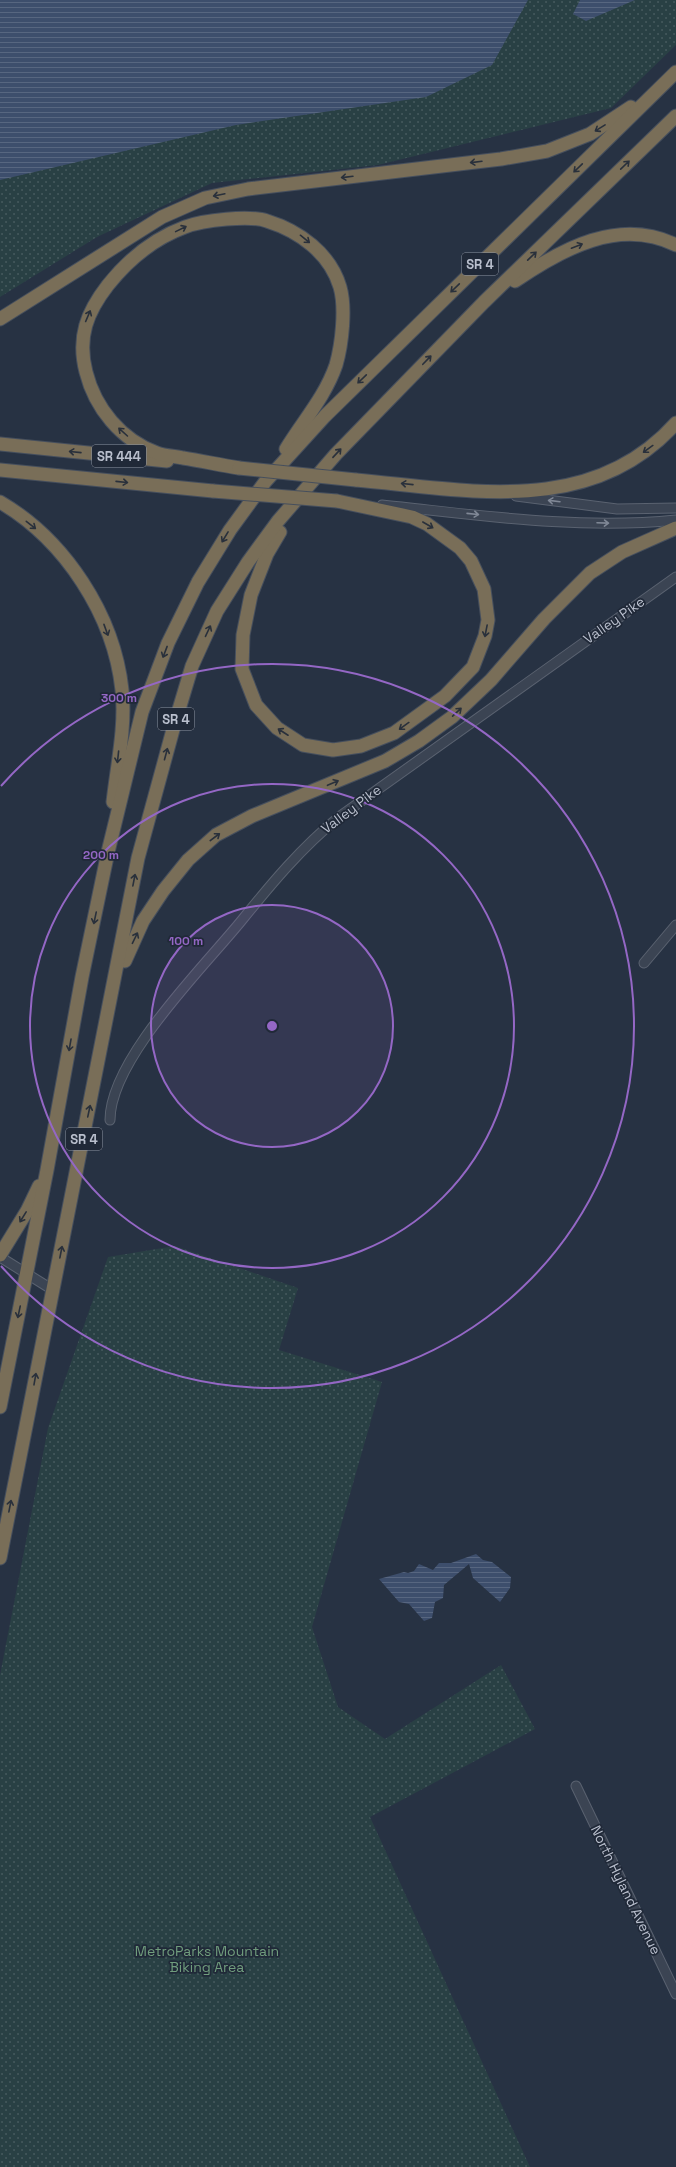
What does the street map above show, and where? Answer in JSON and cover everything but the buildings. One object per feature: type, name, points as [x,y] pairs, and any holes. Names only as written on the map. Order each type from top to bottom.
[{"type":"highway","points":[[0,319],[162,217],[205,198],[248,189],[501,159],[547,151],[590,134],[624,112],[676,71]]},
{"type":"highway","name":"SR 4","points":[[0,1407],[47,1170],[82,977],[108,852],[142,712],[168,643],[202,575],[230,530],[265,482],[325,416],[676,71]]},
{"type":"highway","name":"SR 4","points":[[0,1558],[114,987],[138,858],[192,666],[217,611],[248,562],[278,521],[336,454],[484,302],[676,116]]},
{"type":"highway","points":[[239,468],[157,453],[125,435],[102,412],[90,390],[82,359],[84,327],[94,302],[119,270],[150,245],[186,226],[226,219],[266,220],[303,237],[326,260],[340,287],[343,319],[336,365],[318,405],[291,440],[265,482]]},
{"type":"highway","points":[[484,302],[540,264],[575,246],[598,238],[633,233],[667,240],[676,245]]},
{"type":"highway","points":[[487,492],[551,489],[596,478],[615,470],[650,448],[676,423]]},
{"type":"highway","name":"SR 444","points":[[0,444],[487,492]]},
{"type":"highway","name":"SR 444","points":[[0,470],[213,491],[337,501]]},
{"type":"highway","points":[[311,483],[264,560],[251,595],[243,635],[242,669],[256,705],[277,728],[303,745],[333,750],[361,746],[394,733],[445,696],[473,668],[485,636],[488,620],[484,589],[478,575],[471,561],[448,537],[412,517],[337,501]]},
{"type":"highway","points":[[0,502],[49,539],[79,576],[100,614],[114,652],[122,690],[121,728],[108,852]]},
{"type":"highway","points":[[114,987],[143,921],[163,891],[188,860],[216,835],[252,816],[385,761],[419,741],[452,717],[491,680],[544,619],[590,573],[622,552],[676,528]]},
{"type":"highway","points":[[0,1256],[27,1211],[47,1170]]},
{"type":"street","points":[[487,492],[617,509],[676,508]]},
{"type":"street","points":[[337,501],[548,522],[633,524],[676,520]]},
{"type":"street","name":"Valley Pike","points":[[110,1120],[114,1098],[120,1083],[147,1034],[278,875],[310,841],[339,817],[676,577]]},
{"type":"street","points":[[644,962],[676,925]]},
{"type":"street","points":[[0,1256],[53,1290]]},
{"type":"street","name":"North Hyland Avenue","points":[[576,1786],[676,1994]]},
{"type":"green space","points":[[0,0],[676,0],[676,45],[611,108],[378,165],[212,183],[97,237],[0,297]]},
{"type":"green space","name":"MetroParks Mountain Biking Area","points":[[175,1246],[298,1288],[279,1350],[382,1382],[312,1627],[338,1707],[385,1739],[501,1665],[535,1729],[370,1817],[530,2167],[0,2167],[0,1675],[48,1428],[108,1257]]},
{"type":"water","points":[[0,0],[528,0],[492,65],[426,97],[236,125],[0,180]]},
{"type":"water","points":[[580,0],[635,0],[586,21],[573,14]]},
{"type":"water","points":[[476,1554],[483,1560],[492,1562],[511,1577],[510,1588],[500,1602],[473,1578],[469,1564],[444,1585],[443,1598],[435,1602],[432,1618],[424,1621],[409,1604],[399,1602],[379,1579],[404,1572],[408,1573],[414,1571],[419,1564],[433,1570],[439,1563],[451,1563]]}]
